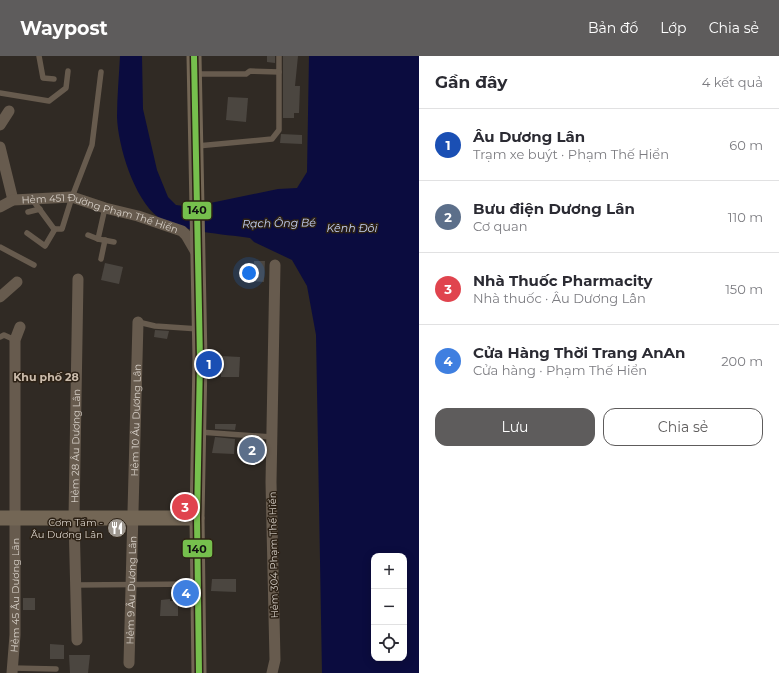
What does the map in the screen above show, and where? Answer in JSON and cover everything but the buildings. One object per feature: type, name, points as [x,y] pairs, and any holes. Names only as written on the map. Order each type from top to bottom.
[{"type":"main road","points":[[194,56],[199,329],[197,518],[199,673]]},
{"type":"main road","points":[[7,518],[197,518]]},
{"type":"street","points":[[0,125],[9,111]]},
{"type":"street","points":[[0,147],[13,200],[0,207]]},
{"type":"street","name":"Hẻm 451 Đường Phạm Thế Hiển","points":[[13,200],[72,197],[105,208],[138,216],[182,231],[186,235],[197,255]]},
{"type":"street","name":"Hẻm 304 Phạm Thế Hiển","points":[[272,673],[276,660],[272,437],[275,265]]},
{"type":"street","name":"Hẻm 28 Âu Dương Lân","points":[[77,640],[74,518],[78,279]]},
{"type":"street","points":[[0,297],[18,282]]},
{"type":"street","name":"Hẻm 10 Âu Dương Lân","points":[[134,518],[138,322]]},
{"type":"street","name":"Hẻm 45 Âu Dương Lân","points":[[12,670],[15,635],[7,518],[16,340],[20,327]]},
{"type":"street","name":"Hẻm 9 Âu Dương Lân","points":[[129,663],[134,518]]},
{"type":"lane","points":[[39,56],[43,78],[54,79]]},
{"type":"lane","points":[[195,146],[272,139],[279,130],[279,56]]},
{"type":"lane","points":[[0,93],[49,101],[66,88],[68,71]]},
{"type":"lane","points":[[194,74],[246,74],[250,71],[279,72]]},
{"type":"lane","points":[[55,229],[62,229],[72,197],[92,146],[101,72]]},
{"type":"lane","points":[[32,198],[55,229]]},
{"type":"lane","points":[[98,239],[105,208]]},
{"type":"lane","points":[[28,212],[40,209]]},
{"type":"lane","points":[[27,232],[45,246],[55,229]]},
{"type":"lane","points":[[88,236],[114,242]]},
{"type":"lane","points":[[101,259],[105,240]]},
{"type":"lane","points":[[0,247],[34,266]]},
{"type":"lane","points":[[138,322],[155,326],[199,329]]},
{"type":"lane","points":[[0,337],[4,335],[16,340]]},
{"type":"lane","points":[[198,432],[272,437]]},
{"type":"lane","points":[[76,585],[198,584]]},
{"type":"lane","points":[[12,670],[56,669]]},
{"type":"water","name":"Kênh Đôi","points":[[120,56],[142,56],[143,109],[157,170],[168,197],[176,205],[191,207],[278,189],[297,188],[307,172],[309,56],[419,56],[419,673],[322,673],[316,335],[307,286],[292,260],[254,242],[250,238],[202,232],[178,226],[158,217],[149,209],[135,185],[124,157],[118,129]]},
{"type":"transit line","name":"140","points":[[194,56],[200,360],[197,518],[199,673]]},
{"type":"place","name":"Âu Dương Lân","points":[[209,364]]},
{"type":"place","name":"Bưu điện Dương Lân","points":[[252,450]]},
{"type":"place","name":"Nhà Thuốc Pharmacity","points":[[185,507]]},
{"type":"place","name":"Cơm Tấm - Âu Dương Lân","points":[[117,528]]},
{"type":"place","name":"Cửa Hàng Thời Trang AnAn","points":[[186,593]]},
{"type":"district","name":"Khu phố 28","points":[[46,377]]},
{"type":"water label","name":"Rạch Ông Bé","points":[[279,223]]}]
